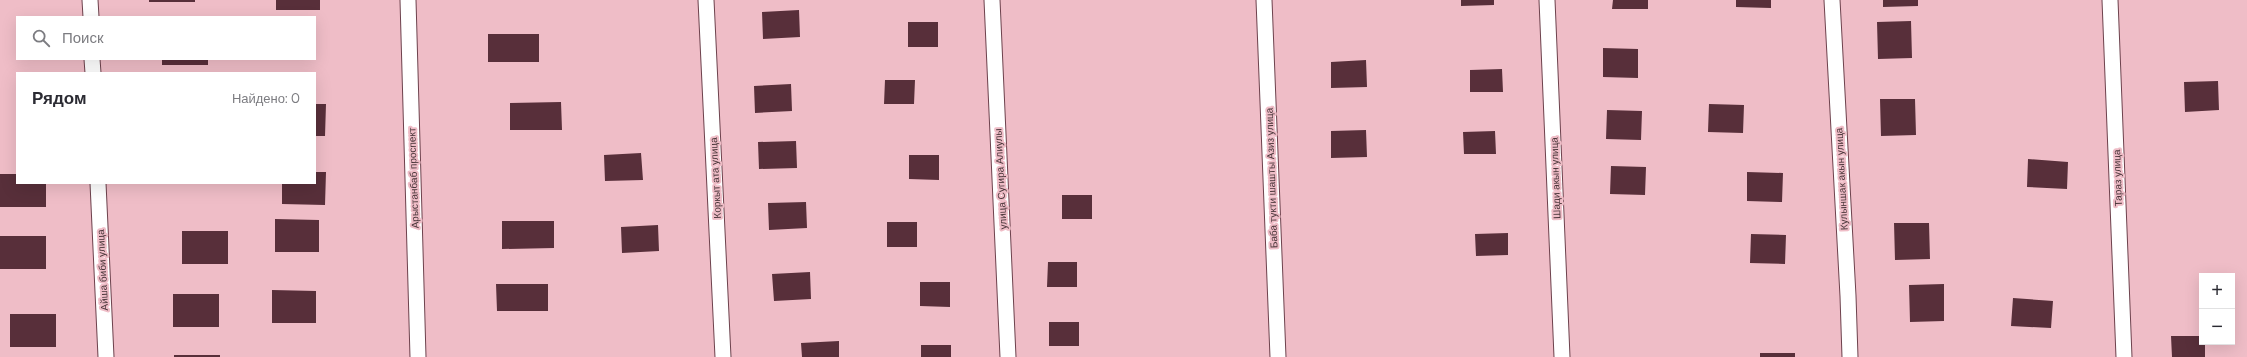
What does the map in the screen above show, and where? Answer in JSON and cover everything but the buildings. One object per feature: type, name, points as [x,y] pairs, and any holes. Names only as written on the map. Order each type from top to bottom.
[{"type":"street","points":[[90,0],[90,16]]},
{"type":"street","name":"Арыстанбаб проспект","points":[[408,0],[418,357]]},
{"type":"street","name":"Коркыт ата улица","points":[[706,0],[723,357]]},
{"type":"street","name":"улица Сугира Алиулы","points":[[992,0],[1008,357]]},
{"type":"street","name":"Баба тукти шашты Азиз улица","points":[[1264,0],[1278,357]]},
{"type":"street","name":"Шади акын улица","points":[[1547,0],[1562,357]]},
{"type":"street","name":"Кулыншак акын улица","points":[[1832,0],[1850,357]]},
{"type":"street","name":"Тараз улица","points":[[2110,0],[2124,357]]},
{"type":"street","points":[[92,60],[93,72]]},
{"type":"street","name":"Айша биби улица","points":[[98,184],[106,357]]}]
